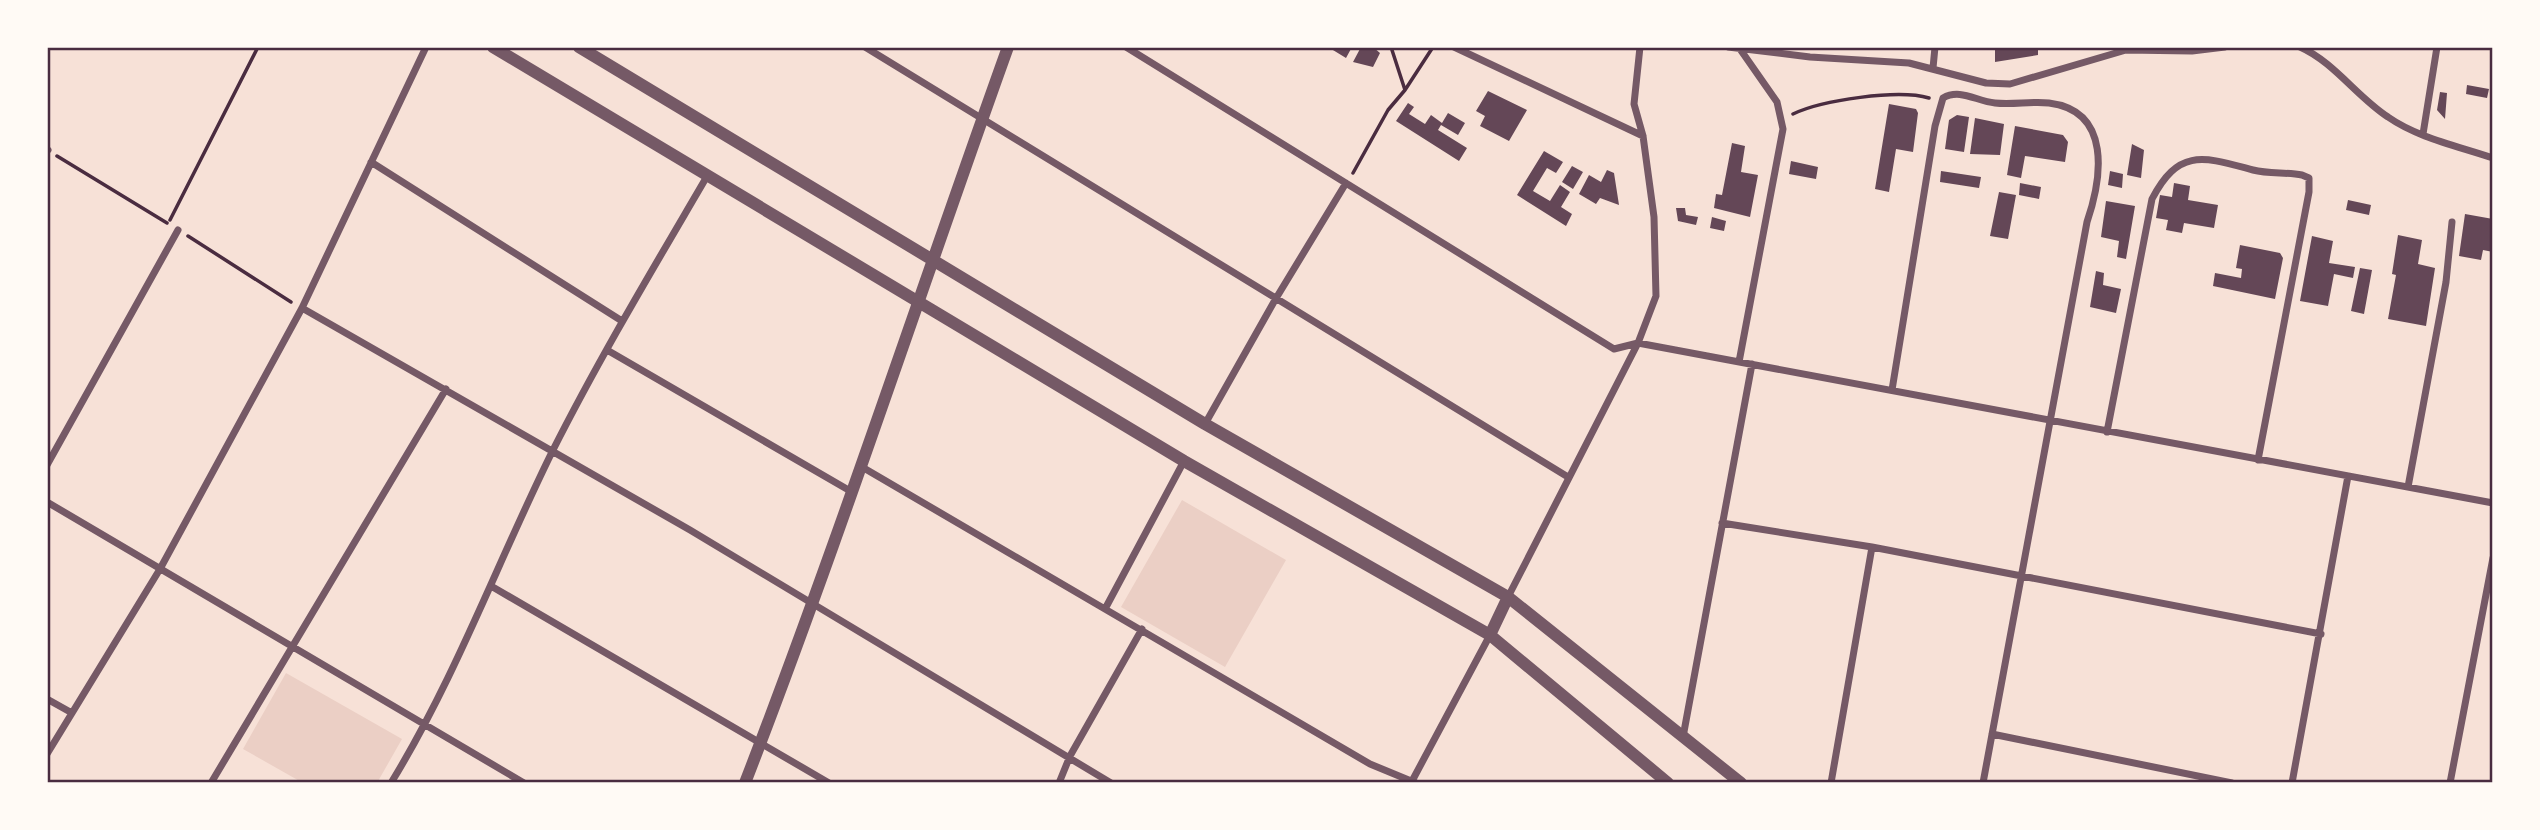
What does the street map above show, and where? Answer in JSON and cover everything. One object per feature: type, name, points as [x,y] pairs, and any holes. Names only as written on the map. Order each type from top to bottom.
[{"type":"street","points":[[47,754],[160,569],[302,308],[426,47]]},
{"type":"street","points":[[493,47],[1184,461],[1490,635],[1668,783]]},
{"type":"street","points":[[579,47],[1205,424],[1508,597],[1741,783]]},
{"type":"street","points":[[865,47],[1567,477]]},
{"type":"street","points":[[745,783],[862,467],[920,302],[932,258],[1008,47]]},
{"type":"street","points":[[1126,47],[1614,349],[1638,343],[2493,503]]},
{"type":"street","points":[[1454,47],[1643,136]]},
{"type":"street","points":[[862,467],[1370,764],[1413,782],[1638,343],[1656,296],[1654,217],[1643,136],[1634,104],[1640,47]]},
{"type":"street","points":[[1728,47],[1909,62],[1986,83],[2010,84],[2037,78],[2104,55],[2137,49],[2192,51],[2225,47]]},
{"type":"street","points":[[1933,68],[1935,47]]},
{"type":"street","points":[[2300,47],[2328,66],[2389,118],[2423,134],[2493,158]]},
{"type":"street","points":[[2423,134],[2437,47]]},
{"type":"street","points":[[1739,362],[1783,129],[1782,116],[1767,85],[1740,49]]},
{"type":"street","points":[[1892,390],[1943,99],[1959,93],[1993,103],[2051,104],[2071,108],[2084,118],[2094,136],[2099,165],[1983,783]]},
{"type":"street","points":[[2108,432],[2152,199],[2160,183],[2184,162],[2202,158],[2254,171],[2302,175],[2309,178],[2309,192],[2258,460]]},
{"type":"street","points":[[371,162],[622,321]]},
{"type":"street","points":[[391,783],[426,725],[553,450],[622,321],[706,177]]},
{"type":"street","points":[[1205,424],[1275,300],[1346,183]]},
{"type":"street","points":[[2407,486],[2446,282],[2452,222]]},
{"type":"street","points":[[47,465],[178,230]]},
{"type":"street","points":[[302,308],[553,450],[1070,756],[1111,783]]},
{"type":"street","points":[[607,350],[852,492]]},
{"type":"street","points":[[1683,737],[1752,364]]},
{"type":"street","points":[[211,783],[446,389]]},
{"type":"street","points":[[1105,609],[1184,461]]},
{"type":"street","points":[[2292,783],[2348,476]]},
{"type":"street","points":[[47,502],[524,783]]},
{"type":"street","points":[[1722,523],[1872,547],[2320,634]]},
{"type":"street","points":[[1831,783],[1872,547]]},
{"type":"street","points":[[2450,783],[2493,558]]},
{"type":"street","points":[[491,586],[829,783]]},
{"type":"street","points":[[1059,783],[1070,756],[1142,629]]},
{"type":"street","points":[[47,699],[72,713]]},
{"type":"street","points":[[1993,734],[2204,780],[2232,783]]},
{"type":"path","points":[[168,223],[258,47]]},
{"type":"path","points":[[1391,47],[1405,90]]},
{"type":"path","points":[[1346,183],[1370,147],[1388,110],[1405,90],[1433,47]]},
{"type":"path","points":[[1782,116],[1822,105],[1889,94],[1926,96],[1939,110]]},
{"type":"shaded area","points":[[1182,500],[1286,560],[1225,667],[1121,607]]},
{"type":"shaded area","points":[[286,673],[402,739],[377,783],[303,783],[243,749]]},
{"type":"building","points":[[1328,47],[1352,47],[1346,58]]},
{"type":"building","points":[[1361,47],[1373,47],[1380,53],[1373,67],[1353,62]]},
{"type":"building","points":[[1995,47],[2038,47],[2038,55],[1995,62]]},
{"type":"building","points":[[2467,85],[2489,89],[2487,98],[2466,94]]},
{"type":"building","points":[[1488,91],[1527,110],[1509,141],[1480,126],[1485,116],[1476,111]]},
{"type":"building","points":[[2440,92],[2447,93],[2445,119],[2437,110]]},
{"type":"building","points":[[1408,103],[1414,107],[1409,114],[1425,124],[1431,115],[1442,123],[1448,113],[1465,123],[1458,135],[1441,125],[1438,130],[1467,148],[1459,161],[1396,121]]},
{"type":"building","points":[[1889,104],[1916,109],[1918,113],[1913,152],[1896,149],[1889,192],[1875,189]]},
{"type":"building","points":[[1957,115],[1969,117],[1964,152],[1945,149],[1949,120]]},
{"type":"building","points":[[1975,118],[2004,124],[2000,155],[1970,154]]},
{"type":"building","points":[[2015,126],[2063,135],[2068,142],[2065,162],[2025,156],[2021,178],[2007,175]]},
{"type":"building","points":[[1732,143],[1745,146],[1741,172],[1758,175],[1750,217],[1714,208],[1716,194],[1722,195]]},
{"type":"building","points":[[2132,144],[2144,150],[2141,178],[2127,175]]},
{"type":"building","points":[[1544,151],[1563,162],[1556,173],[1547,168],[1533,191],[1550,201],[1560,185],[1570,192],[1561,207],[1572,214],[1566,226],[1517,195]]},
{"type":"building","points":[[1791,161],[1818,167],[1816,179],[1789,174]]},
{"type":"building","points":[[1572,166],[1583,172],[1573,189],[1562,182]]},
{"type":"building","points":[[1607,170],[1614,173],[1619,205],[1600,198],[1596,204],[1579,194],[1589,175],[1601,182]]},
{"type":"building","points":[[1941,171],[1981,177],[1979,188],[1940,182]]},
{"type":"building","points":[[2110,171],[2123,174],[2122,188],[2108,185]]},
{"type":"building","points":[[2020,183],[2041,187],[2039,199],[2019,195]]},
{"type":"building","points":[[2174,183],[2190,186],[2188,200],[2218,205],[2214,228],[2184,223],[2182,233],[2166,230],[2168,220],[2156,218],[2160,195],[2172,197]]},
{"type":"building","points":[[1999,192],[2016,195],[2008,239],[1990,236]]},
{"type":"building","points":[[2348,200],[2371,205],[2369,215],[2346,210]]},
{"type":"building","points":[[2106,201],[2135,206],[2126,259],[2117,257],[2119,241],[2101,237]]},
{"type":"building","points":[[1676,208],[1685,208],[1686,215],[1698,217],[1696,225],[1678,221]]},
{"type":"building","points":[[2465,214],[2493,219],[2493,252],[2483,250],[2481,260],[2459,256]]},
{"type":"building","points":[[1712,217],[1726,221],[1724,231],[1710,228]]},
{"type":"building","points":[[2398,235],[2422,240],[2418,264],[2435,268],[2426,326],[2388,319],[2396,275],[2392,274]]},
{"type":"building","points":[[2312,236],[2333,241],[2329,263],[2355,267],[2353,278],[2334,274],[2328,306],[2300,301]]},
{"type":"building","points":[[2240,245],[2280,253],[2283,258],[2275,299],[2213,286],[2215,273],[2241,278],[2242,269],[2236,268]]},
{"type":"building","points":[[2360,268],[2372,270],[2364,314],[2351,311]]},
{"type":"building","points":[[2096,271],[2104,273],[2103,285],[2121,289],[2116,313],[2090,307]]}]
